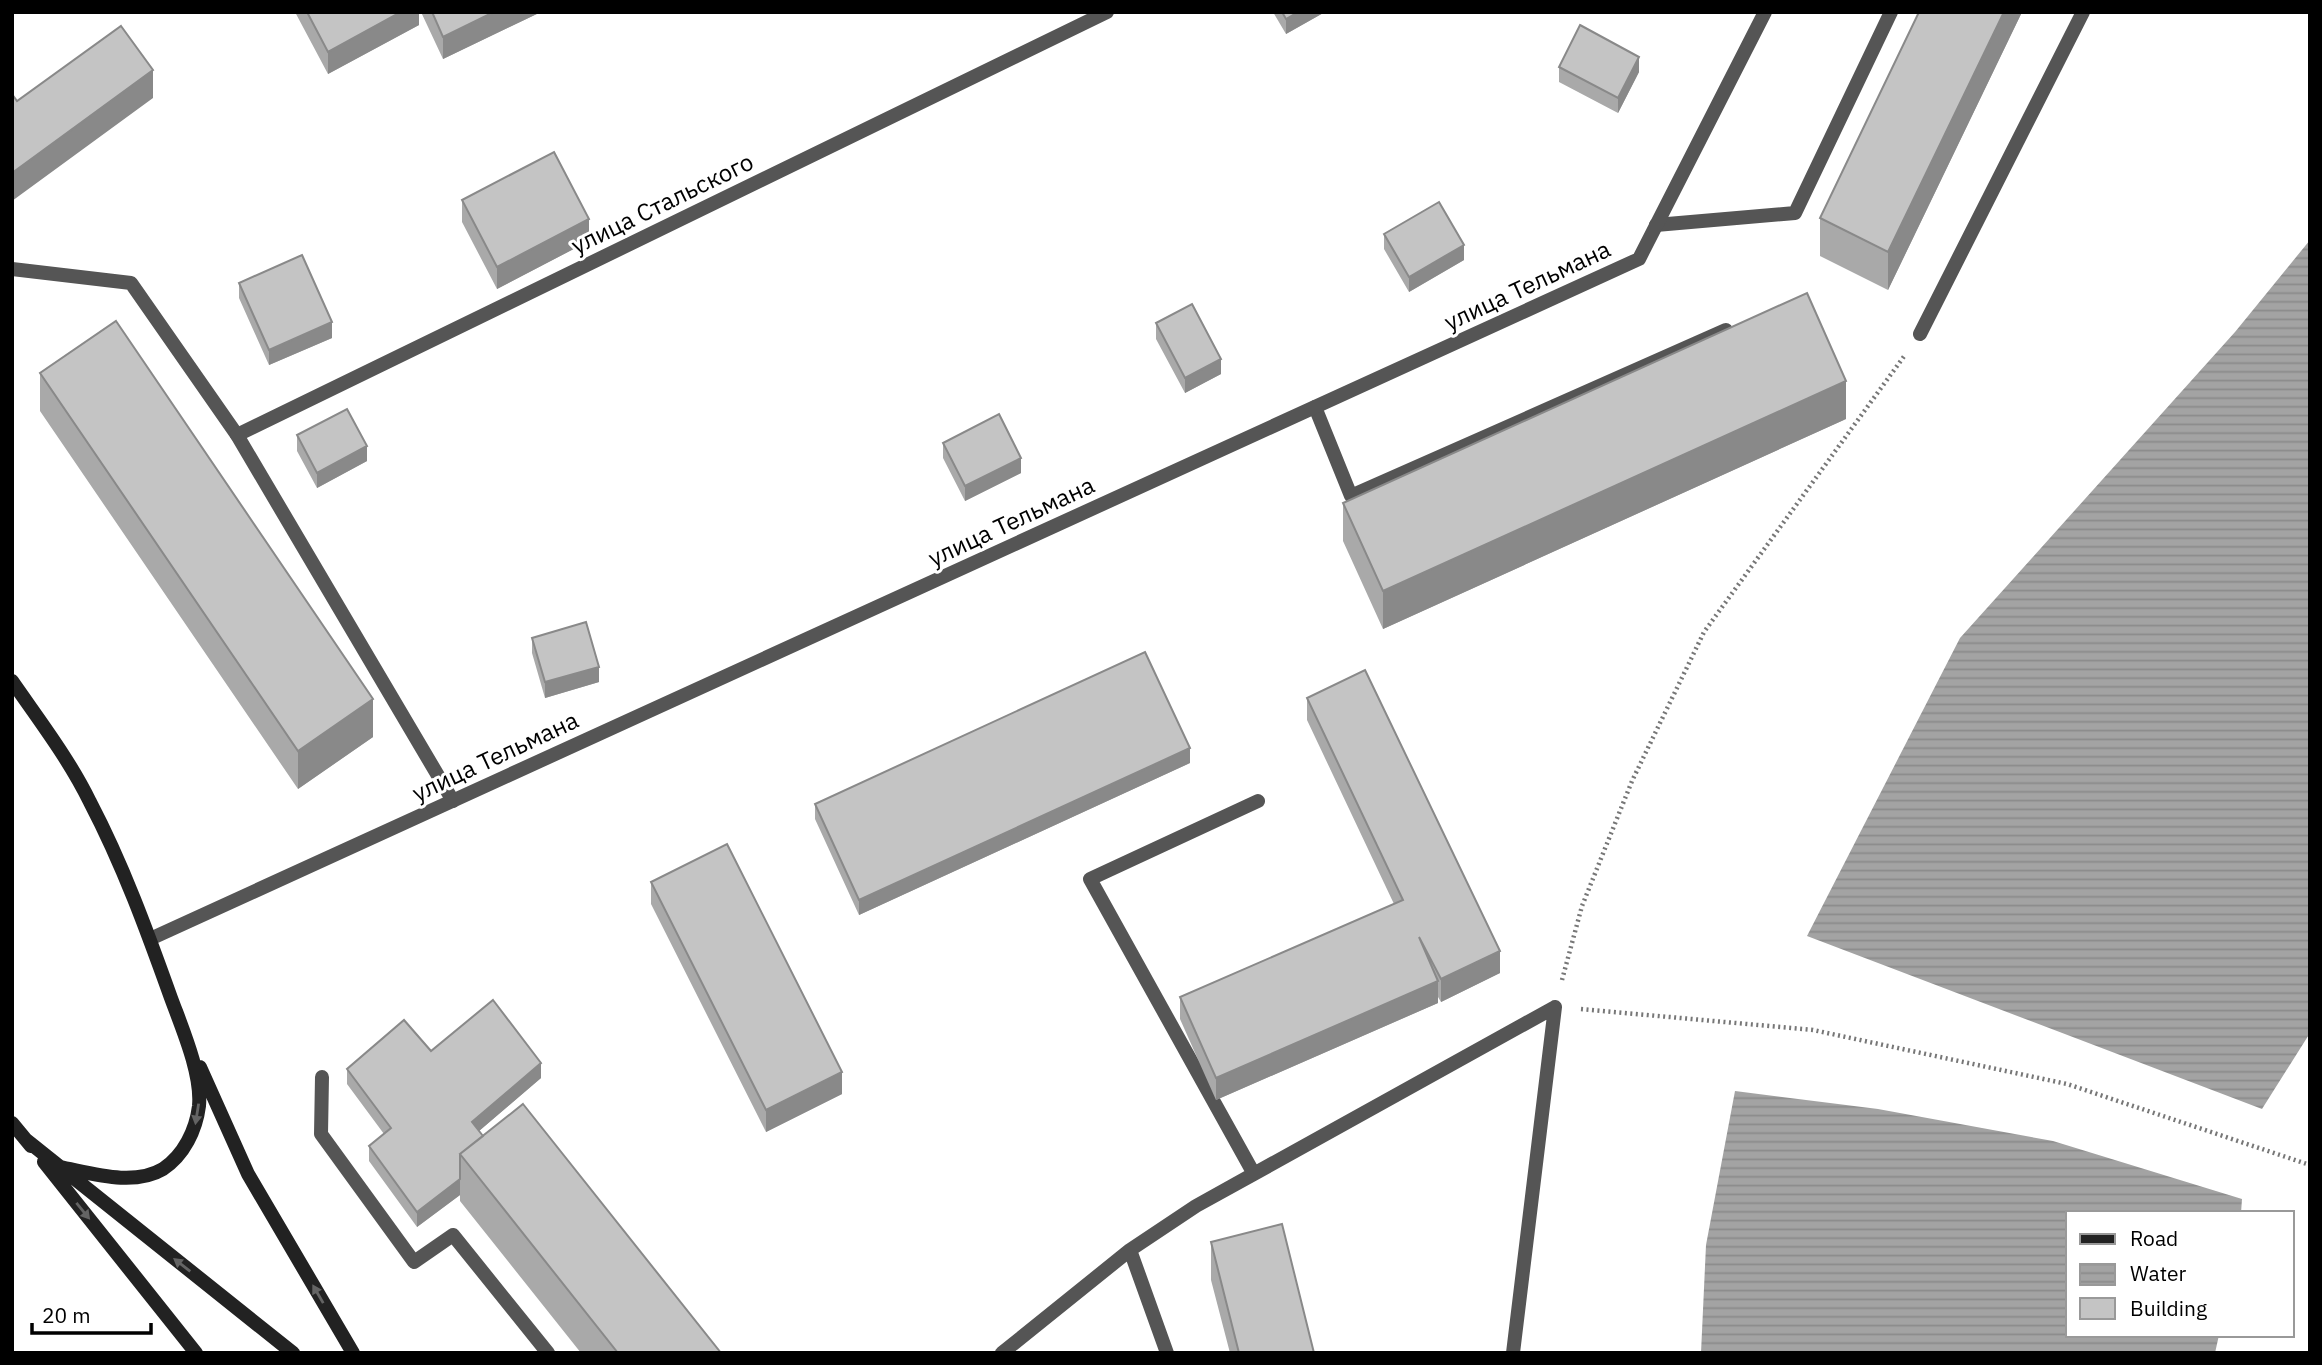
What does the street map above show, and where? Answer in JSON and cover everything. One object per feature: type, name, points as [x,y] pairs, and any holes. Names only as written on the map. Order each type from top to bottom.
[{"type":"main road","points":[[12,681],[89,799],[131,888],[181,1024],[248,1174],[353,1353]]},
{"type":"main road","points":[[59,1167],[117,1178],[141,1177],[163,1168],[182,1151],[195,1129],[199,1103],[196,1077],[181,1024]]},
{"type":"main road","points":[[12,1123],[196,1353]]},
{"type":"main road","points":[[25,1139],[293,1353]]},
{"type":"street","name":"улица Стальского","points":[[237,435],[1107,12]]},
{"type":"street","name":"улица Тельмана","points":[[150,939],[1639,259],[1765,12]]},
{"type":"street","points":[[1656,225],[1795,213],[1891,12]]},
{"type":"street","points":[[1920,334],[2084,12]]},
{"type":"street","points":[[12,270],[131,283],[237,435],[453,801]]},
{"type":"street","points":[[1315,407],[1351,496],[1742,323]]},
{"type":"street","points":[[1254,1174],[1090,879],[1258,801]]},
{"type":"street","points":[[1002,1353],[1130,1250],[1196,1206],[1555,1007]]},
{"type":"street","points":[[1513,1353],[1555,1007]]},
{"type":"street","points":[[322,1077],[321,1134],[414,1262],[453,1235],[548,1353]]},
{"type":"street","points":[[1130,1250],[1167,1353]]},
{"type":"path","points":[[1920,334],[1704,632],[1632,781],[1582,906],[1555,1007],[1814,1030],[2067,1084],[2310,1165]]},
{"type":"water","points":[[2310,240],[2310,1033],[2262,1109],[1807,936],[1960,638],[2235,332]]},
{"type":"water","points":[[1735,1091],[1878,1109],[2053,1141],[2242,1199],[2241,1211],[2066,1211],[2066,1337],[2219,1337],[2215,1353],[1701,1353],[1706,1245]]},
{"type":"building","points":[[307,12],[401,12],[328,52]]},
{"type":"building","points":[[432,12],[494,12],[443,37]]},
{"type":"building","points":[[1282,12],[1298,12],[1286,19]]},
{"type":"building","points":[[1919,12],[2004,12],[1888,252],[1820,218]]},
{"type":"building","points":[[1580,25],[1639,57],[1618,98],[1559,67]]},
{"type":"building","points":[[121,26],[153,70],[12,173],[12,94],[17,101]]},
{"type":"building","points":[[554,152],[589,219],[497,267],[462,200]]},
{"type":"building","points":[[1439,202],[1464,245],[1409,277],[1384,234]]},
{"type":"building","points":[[302,255],[332,322],[269,350],[239,283]]},
{"type":"building","points":[[1807,293],[1846,381],[1383,591],[1343,503]]},
{"type":"building","points":[[1192,304],[1221,359],[1185,378],[1156,323]]},
{"type":"building","points":[[116,321],[373,699],[298,751],[40,373]]},
{"type":"building","points":[[347,409],[367,446],[317,473],[297,435]]},
{"type":"building","points":[[999,414],[1021,458],[965,486],[943,443]]},
{"type":"building","points":[[586,622],[599,667],[545,682],[532,638]]},
{"type":"building","points":[[1145,652],[1190,748],[859,900],[815,804]]},
{"type":"building","points":[[1365,670],[1500,951],[1441,979],[1419,937],[1438,981],[1216,1078],[1180,997],[1403,900],[1307,698]]},
{"type":"building","points":[[727,844],[842,1072],[766,1110],[651,882]]},
{"type":"building","points":[[493,1000],[541,1063],[472,1122],[483,1136],[460,1154],[460,1179],[417,1212],[369,1146],[391,1128],[347,1069],[404,1020],[431,1051]]},
{"type":"building","points":[[523,1104],[721,1353],[618,1353],[460,1154]]},
{"type":"building","points":[[1282,1224],[1314,1353],[1239,1353],[1211,1242]]}]
